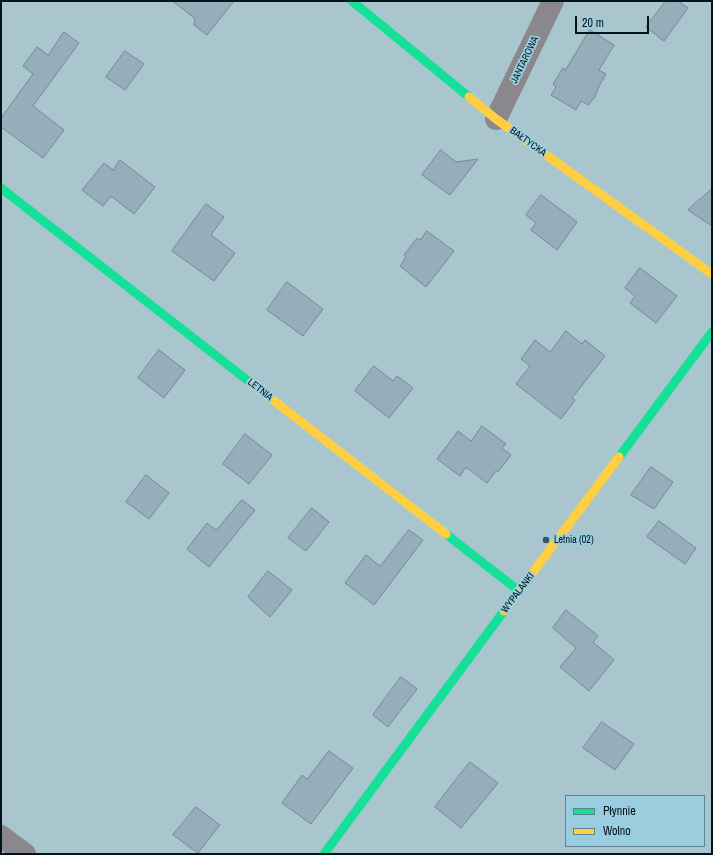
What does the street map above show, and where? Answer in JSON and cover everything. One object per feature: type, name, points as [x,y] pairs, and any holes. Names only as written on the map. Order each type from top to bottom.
[{"type":"street","name":"BAŁTYCKA","points":[[352,1],[496,119],[712,274]]},
{"type":"street","name":"JANTAROWA","points":[[496,119],[553,1]]},
{"type":"street","name":"LETNIA","points":[[1,188],[520,591]]},
{"type":"street","name":"WYPALANKI","points":[[324,854],[712,332]]},
{"type":"street","points":[[1,836],[26,854]]},
{"type":"building","points":[[173,1],[234,1],[207,35],[194,25],[195,19]]},
{"type":"building","points":[[666,1],[678,1],[688,8],[664,41],[646,27]]},
{"type":"building","points":[[590,30],[614,45],[599,70],[606,74],[595,97],[588,105],[581,101],[576,110],[551,95],[556,87],[553,84],[563,68],[565,70]]},
{"type":"building","points":[[64,32],[79,43],[33,106],[64,130],[43,158],[1,127],[1,118],[33,74],[23,66],[37,47],[48,55]]},
{"type":"building","points":[[125,51],[144,64],[125,90],[106,77]]},
{"type":"building","points":[[441,150],[456,162],[478,159],[450,195],[422,175]]},
{"type":"building","points":[[120,160],[155,187],[134,214],[111,196],[103,206],[82,190],[104,163],[113,170]]},
{"type":"building","points":[[712,189],[712,226],[688,210]]},
{"type":"building","points":[[541,195],[577,222],[557,250],[531,230],[536,223],[526,215]]},
{"type":"building","points":[[206,204],[224,217],[211,235],[235,253],[214,281],[172,251]]},
{"type":"building","points":[[427,231],[454,251],[426,287],[400,266],[406,257],[404,255],[417,238],[420,240]]},
{"type":"building","points":[[640,268],[677,296],[656,323],[630,303],[635,296],[625,288]]},
{"type":"building","points":[[287,282],[323,309],[303,336],[267,310]]},
{"type":"building","points":[[566,331],[582,344],[585,340],[605,356],[572,398],[575,400],[561,419],[516,384],[530,366],[521,359],[535,340],[550,352]]},
{"type":"building","points":[[159,350],[185,370],[164,398],[138,378]]},
{"type":"building","points":[[374,366],[393,381],[397,376],[413,388],[389,418],[355,391]]},
{"type":"building","points":[[482,426],[506,444],[502,448],[511,455],[487,483],[466,467],[460,476],[437,459],[458,431],[471,441]]},
{"type":"building","points":[[245,434],[272,455],[249,484],[223,464]]},
{"type":"building","points":[[651,467],[673,482],[654,509],[631,495]]},
{"type":"building","points":[[146,475],[169,493],[149,519],[126,502]]},
{"type":"building","points":[[242,500],[255,510],[209,567],[187,549],[207,523],[216,530]]},
{"type":"building","points":[[312,508],[329,522],[306,551],[288,538]]},
{"type":"building","points":[[659,521],[696,548],[685,564],[647,537]]},
{"type":"building","points":[[409,530],[423,540],[374,605],[345,583],[366,555],[380,566]]},
{"type":"building","points":[[268,571],[292,590],[270,617],[248,597]]},
{"type":"building","points":[[566,610],[598,636],[593,642],[614,660],[589,691],[560,667],[576,648],[553,628]]},
{"type":"building","points":[[401,677],[417,689],[388,727],[373,715]]},
{"type":"building","points":[[602,722],[634,744],[615,770],[583,748]]},
{"type":"building","points":[[329,751],[353,768],[311,824],[282,803],[302,775],[307,779]]},
{"type":"building","points":[[470,762],[498,783],[461,828],[435,807]]},
{"type":"building","points":[[196,807],[220,825],[198,853],[173,835]]},
{"type":"traffic: fast","points":[[352,1],[469,97]]},
{"type":"traffic: fast","points":[[1,188],[251,383]]},
{"type":"traffic: fast","points":[[619,457],[712,332]]},
{"type":"traffic: fast","points":[[446,534],[519,591]]},
{"type":"traffic: fast","points":[[324,854],[504,611]]},
{"type":"traffic: slow","points":[[469,97],[496,119],[712,274]]},
{"type":"traffic: slow","points":[[251,383],[446,534]]},
{"type":"traffic: slow","points":[[504,611],[619,457]]},
{"type":"place","name":"Letnia (02)","points":[[546,540]]}]
